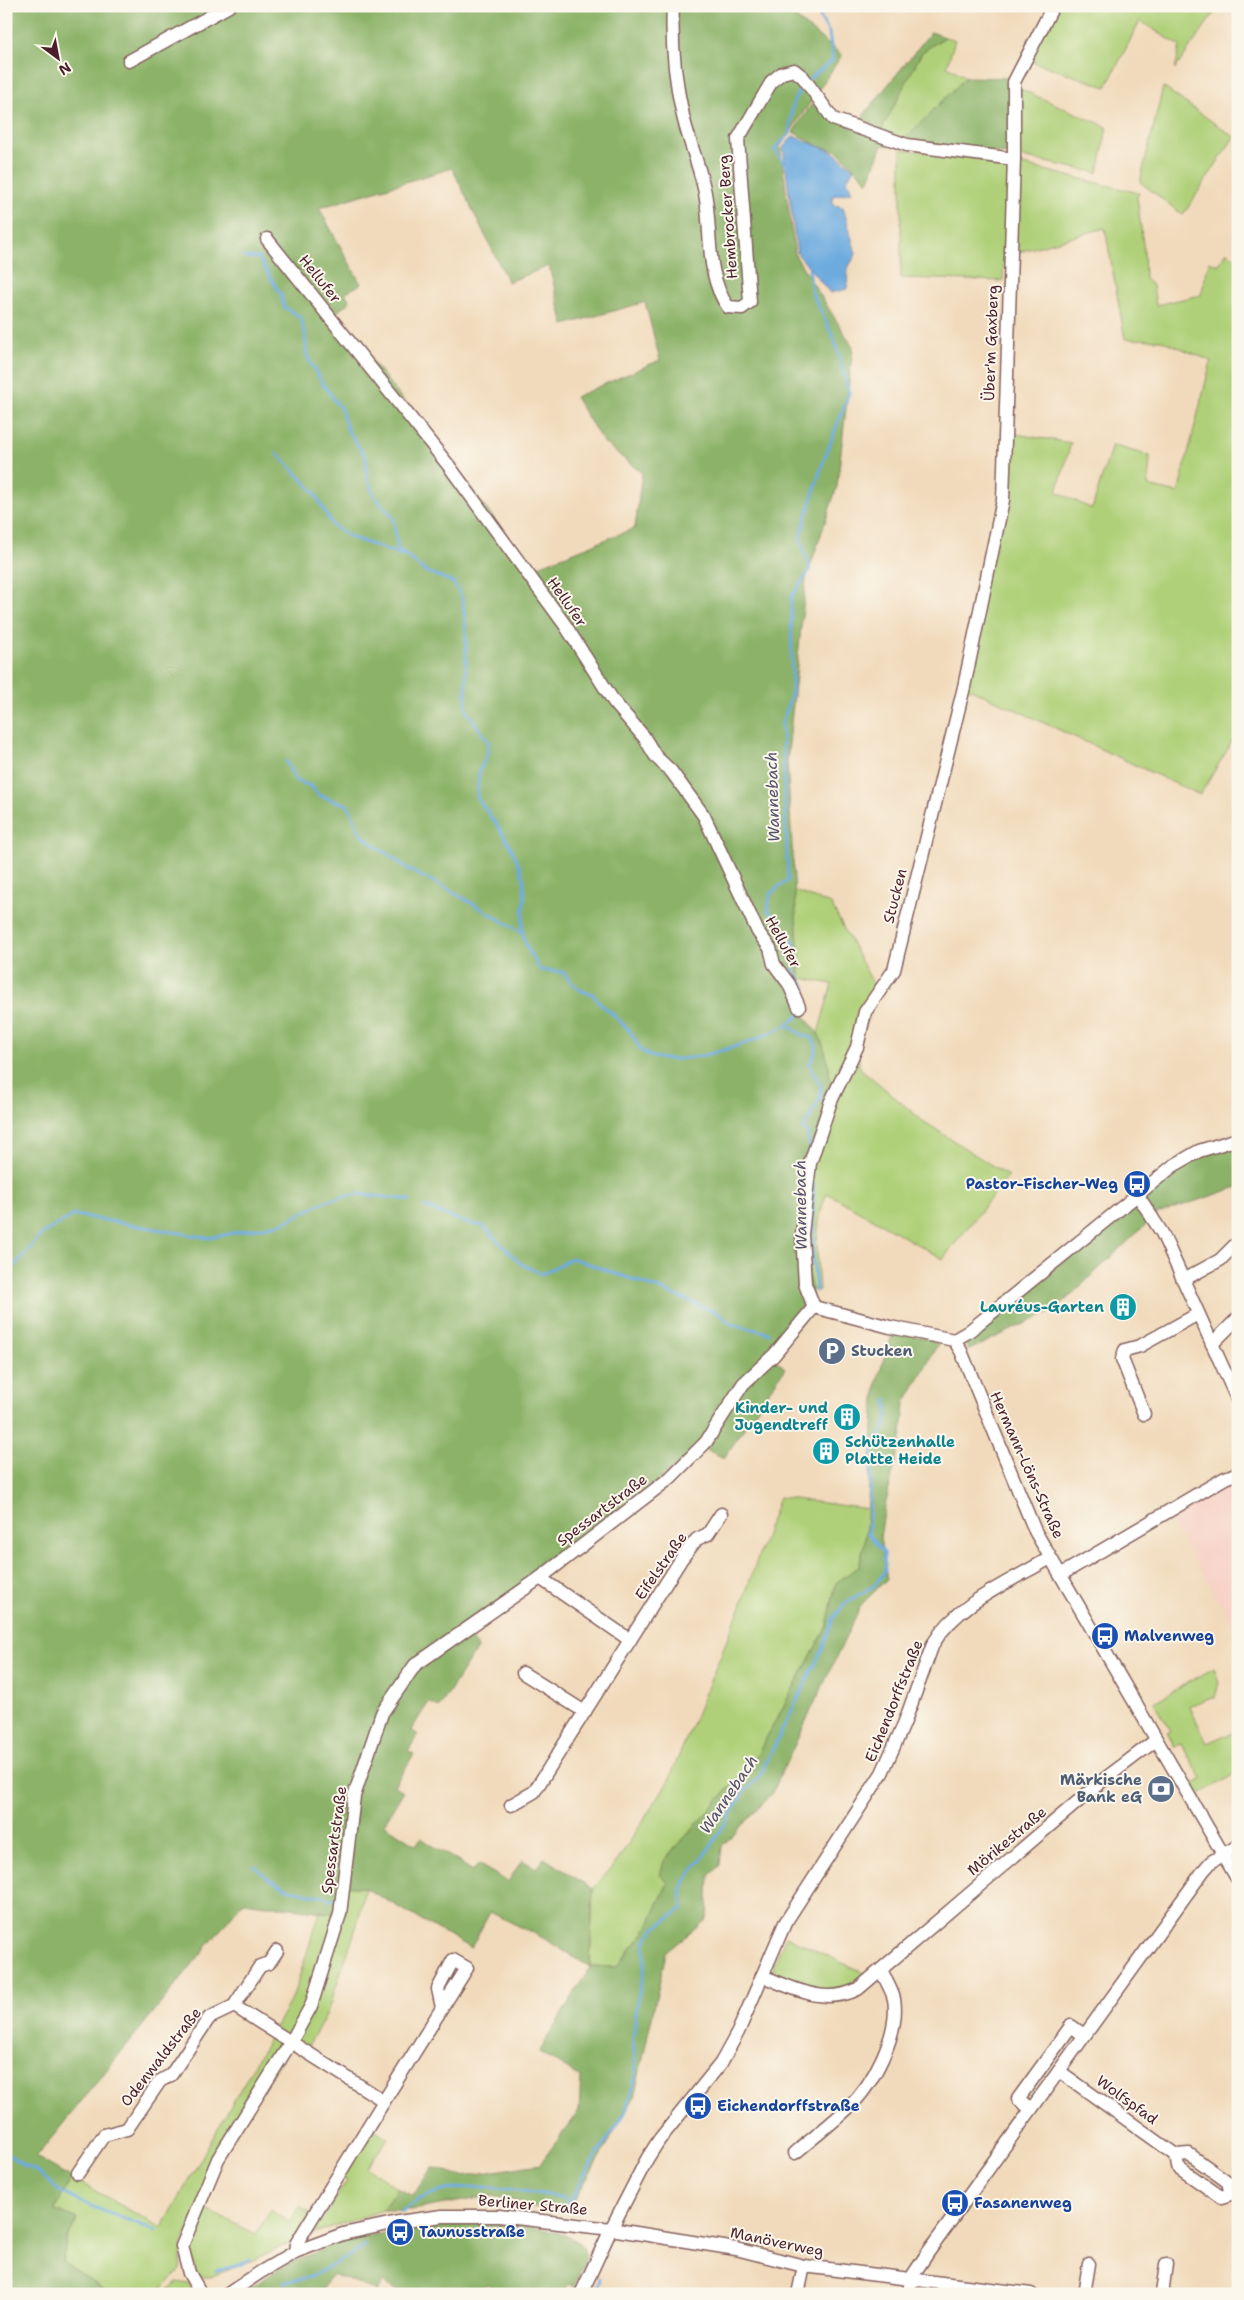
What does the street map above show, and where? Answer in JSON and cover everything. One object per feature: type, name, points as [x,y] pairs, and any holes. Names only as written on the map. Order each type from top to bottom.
[{"type":"street","points":[[129,61],[228,6]]},
{"type":"street","name":"Hembrocker Berg","points":[[673,6],[674,56],[681,106],[705,193],[710,245],[719,294],[728,306],[742,308],[750,302],[738,139],[772,80],[782,73],[794,70],[807,82],[833,120],[907,145],[1014,159]]},
{"type":"street","name":"Über'm Gaxberg","points":[[964,687],[1003,500],[1014,159],[1014,82],[1052,6]]},
{"type":"street","name":"Hellufer","points":[[267,239],[449,466],[565,625],[614,702],[644,737],[656,757],[671,770],[704,816],[758,932],[770,948],[774,964],[788,984],[799,1006]]},
{"type":"street","name":"Stucken","points":[[814,1306],[805,1284],[802,1234],[810,1163],[831,1101],[856,1047],[865,1012],[894,970],[964,687]]},
{"type":"street","points":[[814,1306],[890,1327],[954,1340],[968,1332],[1137,1194],[1185,1158],[1199,1151],[1238,1139]]},
{"type":"street","points":[[1137,1194],[1162,1233],[1238,1401]]},
{"type":"street","points":[[1183,1280],[1220,1260],[1238,1242]]},
{"type":"street","name":"Spessartstraße","points":[[201,2294],[189,2273],[182,2246],[218,2159],[291,2042],[311,2006],[340,1914],[354,1796],[382,1713],[415,1665],[540,1578],[670,1478],[706,1442],[743,1384],[774,1355],[814,1306]]},
{"type":"street","points":[[1144,1414],[1122,1359],[1125,1350],[1140,1346],[1198,1314]]},
{"type":"street","points":[[1212,1344],[1238,1318]]},
{"type":"street","name":"Hermann-Löns-Straße","points":[[954,1340],[961,1351],[1030,1519],[1050,1558],[1238,1880]]},
{"type":"street","points":[[1060,1575],[1225,1478],[1238,1473]]},
{"type":"street","name":"Eifelstraße","points":[[511,1805],[534,1792],[687,1552],[697,1538],[708,1534],[721,1514]]},
{"type":"street","name":"Eichendorffstraße","points":[[581,2294],[643,2165],[658,2140],[721,2063],[738,2032],[785,1923],[882,1773],[904,1724],[934,1644],[940,1633],[950,1621],[970,1605],[1050,1558]]},
{"type":"street","points":[[540,1578],[630,1640]]},
{"type":"street","points":[[523,1673],[585,1712]]},
{"type":"street","name":"Mörikestraße","points":[[762,1976],[810,1995],[835,1997],[847,1995],[858,1990],[1102,1781],[1156,1740]]},
{"type":"street","points":[[909,2294],[911,2278],[1204,1870],[1238,1846]]},
{"type":"street","points":[[277,1951],[269,1963],[260,1966],[234,2006],[384,2102]]},
{"type":"street","points":[[796,2153],[849,2107],[870,2082],[887,2046],[895,2020],[894,1998],[882,1971]]},
{"type":"street","name":"Odenwaldstraße","points":[[78,2173],[104,2134],[128,2129],[160,2081],[171,2075],[209,2018],[234,2006]]},
{"type":"street","points":[[295,2252],[296,2244],[442,2008]]},
{"type":"street","points":[[1031,2109],[1018,2099],[1071,2026],[1084,2036]]},
{"type":"street","name":"Wolfspfad","points":[[1059,2071],[1176,2155]]},
{"type":"street","name":"Berliner Straße","points":[[228,2294],[295,2252],[343,2234],[367,2228],[442,2216],[499,2216],[611,2229]]},
{"type":"street","name":"Manöverweg","points":[[611,2229],[736,2249],[804,2266],[911,2278],[997,2292],[1030,2294]]},
{"type":"street","points":[[1084,2294],[1089,2264]]},
{"type":"street","points":[[1162,2294],[1166,2264]]},
{"type":"street","points":[[798,2294],[804,2266]]},
{"type":"shaded area","points":[[1238,1473],[1238,1631],[1166,1513]]},
{"type":"green space","points":[[6,6],[797,6],[791,14],[842,55],[780,147],[795,255],[853,347],[837,487],[806,579],[787,762],[800,978],[806,988],[802,1007],[803,1014],[819,1035],[825,1051],[829,1067],[831,1101],[810,1163],[802,1234],[814,1307],[770,1355],[785,1368],[724,1458],[701,1447],[464,1631],[478,1647],[439,1708],[429,1702],[411,1730],[418,1735],[408,1751],[414,1754],[394,1786],[403,1792],[384,1824],[416,1845],[421,1838],[473,1871],[478,1864],[508,1882],[522,1860],[536,1868],[544,1858],[593,1889],[590,1966],[616,1967],[645,1932],[668,1883],[660,1875],[664,1861],[756,1757],[827,1626],[836,1583],[859,1566],[865,1542],[876,1384],[893,1332],[930,1339],[938,1344],[905,1403],[902,1434],[885,1506],[880,1538],[887,1579],[861,1605],[771,1795],[722,1846],[720,1865],[709,1876],[707,1919],[666,1953],[634,2098],[568,2211],[526,2207],[524,2203],[492,2196],[411,2210],[383,2210],[398,2189],[413,2196],[432,2167],[463,2176],[540,2164],[579,2111],[581,2077],[539,2052],[590,1967],[543,1938],[490,1912],[471,1948],[365,1888],[343,1886],[340,1914],[243,1902],[36,2157],[72,2178],[54,2209],[77,2219],[67,2239],[62,2261],[110,2294],[6,2294]],"holes":[[[452,168],[508,282],[549,266],[564,325],[645,302],[660,360],[575,397],[603,442],[642,473],[635,528],[531,569],[454,465],[335,314],[350,301],[345,293],[361,284],[319,208]]]},
{"type":"green space","points":[[1054,6],[1219,6],[1175,69],[1180,46],[1140,21],[1106,87],[1022,58]]},
{"type":"green space","points":[[931,32],[945,37],[922,52],[880,133],[904,139],[966,77],[1010,78],[1011,154],[882,145],[868,182],[837,151],[818,146],[793,132],[812,104],[853,128]]},
{"type":"green space","points":[[945,37],[955,40],[947,66],[966,77],[904,139],[879,133],[922,52]]},
{"type":"green space","points":[[1163,87],[1234,137],[1183,215],[1140,182]]},
{"type":"green space","points":[[1018,88],[1107,127],[1098,173],[1017,156]]},
{"type":"green space","points":[[901,149],[1011,162],[1139,193],[1137,197],[1144,252],[1145,279],[1153,286],[1156,305],[1201,295],[1209,261],[1218,265],[1227,252],[1238,260],[1238,732],[1200,795],[962,685],[1001,500],[1003,432],[1071,443],[1057,492],[1092,509],[1112,445],[1150,456],[1148,486],[1178,493],[1211,361],[1161,340],[1125,339],[1105,228],[1004,256],[1003,281],[901,278]]},
{"type":"green space","points":[[794,891],[831,904],[878,993],[857,1047],[860,1068],[923,1121],[1008,1176],[943,1259],[827,1193],[818,1228],[819,1290],[816,1291],[808,1283],[810,1163],[829,1067],[818,1033],[832,984],[800,978]]},
{"type":"green space","points":[[1238,1143],[1238,1187],[1157,1214],[1056,1309],[969,1350],[964,1341],[1166,1176],[1201,1155]]},
{"type":"green space","points":[[779,1497],[868,1509],[865,1542],[859,1566],[836,1583],[827,1626],[756,1757],[664,1861],[668,1883],[645,1932],[616,1967],[590,1967],[593,1889],[618,1860],[669,1780],[741,1606]]},
{"type":"green space","points":[[1214,1668],[1219,1683],[1215,1698],[1205,1699],[1190,1707],[1207,1743],[1223,1736],[1226,1737],[1231,1733],[1238,1737],[1238,1772],[1197,1796],[1191,1786],[1202,1779],[1181,1744],[1175,1747],[1167,1733],[1171,1731],[1154,1702]]},
{"type":"green space","points":[[343,1886],[365,1888],[358,1922],[327,2013],[305,2051],[292,2042],[218,2159],[182,2246],[180,2270],[156,2294],[110,2294],[62,2261],[67,2239],[77,2219],[54,2209],[72,2178],[162,2228],[293,1996],[320,1912],[340,1914]]},
{"type":"green space","points":[[786,1936],[866,1974],[838,1991],[825,1994],[785,1980],[779,1976],[773,1966]]},
{"type":"green space","points":[[371,2127],[388,2138],[367,2168],[398,2189],[383,2210],[305,2236],[256,2259],[210,2277],[198,2277],[192,2258],[192,2242],[200,2207],[256,2234],[271,2210],[289,2222],[300,2206],[322,2219],[347,2181],[340,2176]]},
{"type":"green space","points":[[462,2220],[542,2229],[570,2238],[580,2244],[586,2258],[574,2286],[568,2284],[565,2292],[570,2294],[502,2294],[487,2284],[480,2294],[402,2294],[383,2282],[377,2291],[332,2274],[320,2294],[242,2294],[280,2268],[343,2240],[444,2221]]},
{"type":"green space","points":[[177,2282],[189,2284],[193,2294],[161,2294]]},
{"type":"water","points":[[793,136],[833,152],[854,169],[847,180],[852,192],[833,196],[833,205],[843,207],[856,254],[848,268],[847,289],[830,293],[797,253],[783,148]]},
{"type":"waterway","name":"Wannebach","points":[[809,79],[833,60],[829,33],[814,6]]},
{"type":"waterway","name":"Wannebach","points":[[787,167],[774,149],[790,134],[791,113],[794,101],[805,83]]},
{"type":"waterway","points":[[243,257],[259,258],[281,295],[284,307],[300,317],[305,333],[307,356],[322,383],[341,409],[348,431],[366,457],[367,477],[375,497],[393,517],[398,549],[425,571],[453,582],[463,602],[466,632],[466,710],[489,743],[486,757],[479,772],[477,798],[504,835],[515,855],[524,885],[523,935],[540,970],[563,972],[576,987],[593,994],[630,1032],[641,1050],[657,1058],[694,1057],[715,1052],[756,1039],[787,1025]]},
{"type":"waterway","name":"Wannebach","points":[[803,1003],[806,988],[794,971],[795,944],[784,933],[781,923],[768,911],[770,894],[788,880],[782,723],[792,692],[791,597],[810,570],[800,538],[821,468],[849,393],[834,338],[812,293],[809,269]]},
{"type":"waterway","points":[[277,453],[314,492],[332,525],[350,537],[405,556]]},
{"type":"waterway","points":[[286,761],[296,781],[311,786],[318,795],[348,805],[361,834],[376,846],[413,872],[444,887],[523,933]]},
{"type":"waterway","name":"Wannebach","points":[[801,1009],[800,1015],[787,1025],[804,1036],[812,1038],[816,1045],[815,1054],[809,1064],[821,1087],[820,1099],[803,1129],[808,1134],[810,1147]]},
{"type":"waterway","name":"Wannebach","points":[[814,1183],[813,1255],[816,1291]]},
{"type":"waterway","points":[[6,1276],[42,1234],[74,1215],[209,1238],[283,1223],[328,1200],[358,1194],[410,1200]]},
{"type":"waterway","points":[[425,1207],[467,1223],[483,1226],[521,1264],[542,1274],[572,1258],[662,1290],[720,1314],[731,1324],[769,1333]]},
{"type":"waterway","name":"Wannebach","points":[[570,2208],[569,2205],[587,2170],[625,2113],[636,2075],[633,2040],[638,1995],[644,1975],[645,1942],[654,1929],[683,1908],[681,1891],[685,1881],[713,1843],[744,1792],[758,1779],[823,1648],[833,1619],[845,1603],[875,1585],[885,1571],[884,1553],[868,1533],[873,1446],[885,1427],[887,1399]]},
{"type":"waterway","points":[[255,1866],[264,1875],[283,1887],[338,1900]]},
{"type":"waterway","points":[[9,2154],[19,2163],[40,2174],[61,2192],[156,2231]]},
{"type":"waterway","points":[[401,2212],[420,2199],[436,2192],[472,2187],[511,2189],[565,2198],[569,2205]]},
{"type":"waterway","points":[[284,2282],[310,2277],[355,2253],[365,2245]]},
{"type":"waterway","points":[[216,2271],[239,2265],[250,2259]]},
{"type":"waterway","name":"Wannebach","points":[[595,2294],[599,2279]]},
{"type":"place","name":"Pastor-Fischer-Weg","points":[[1137,1184]]},
{"type":"place","name":"Lauréus-Garten","points":[[1123,1307]]},
{"type":"place","name":"Stucken","points":[[832,1351]]},
{"type":"place","name":"Kinder- und Jugendtreff","points":[[847,1417]]},
{"type":"place","name":"Schützenhalle Platte Heide","points":[[826,1451]]},
{"type":"place","name":"Malvenweg","points":[[1105,1636]]},
{"type":"place","name":"Märkische Bank eG","points":[[1161,1789]]},
{"type":"place","name":"Eichendorffstraße","points":[[698,2106]]},
{"type":"place","name":"Fasanenweg","points":[[955,2203]]},
{"type":"place","name":"Taunusstraße","points":[[400,2232]]}]
